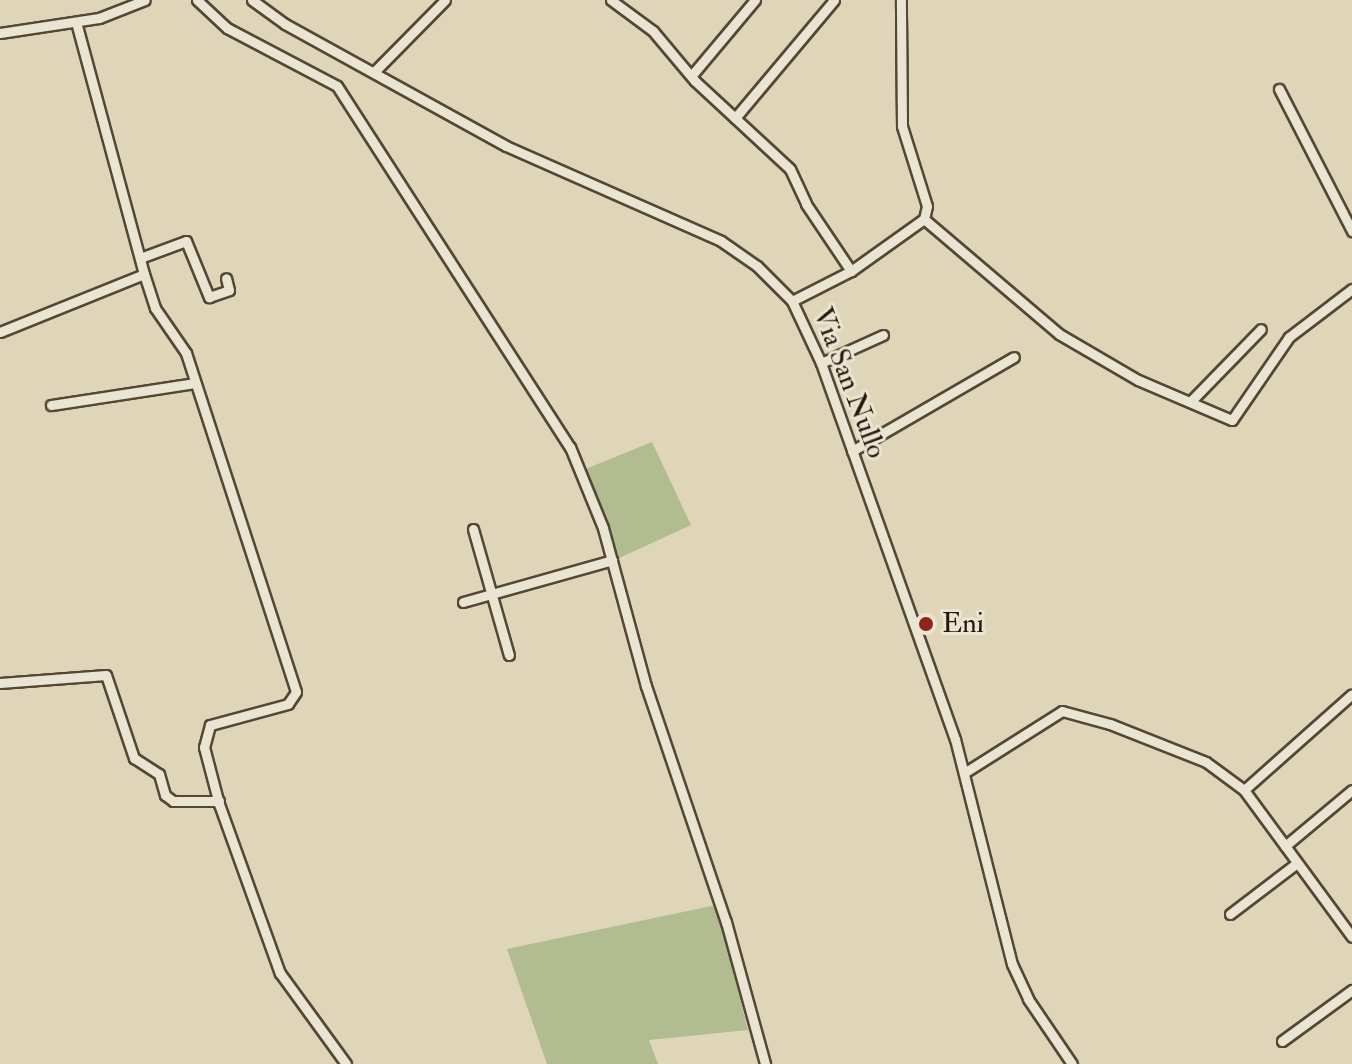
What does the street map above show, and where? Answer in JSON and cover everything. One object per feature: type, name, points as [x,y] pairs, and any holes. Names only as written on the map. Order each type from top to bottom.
[{"type":"street","points":[[0,33],[76,22],[145,0]]},
{"type":"street","points":[[197,0],[227,28],[337,86],[558,427],[587,483],[612,560],[646,686],[726,922],[765,1064]]},
{"type":"street","name":"Via San Nullo","points":[[252,0],[506,146],[721,241],[757,266],[792,301],[821,363],[964,773],[1012,964],[1028,999],[1072,1064]]},
{"type":"street","points":[[374,72],[445,0]]},
{"type":"street","points":[[611,0],[653,31],[692,75],[790,169],[806,204],[851,271]]},
{"type":"street","points":[[692,75],[755,0]]},
{"type":"street","points":[[735,118],[834,0]]},
{"type":"street","points":[[792,301],[851,271],[924,219],[927,206],[903,139],[901,0]]},
{"type":"street","points":[[76,22],[155,308],[186,353],[296,692],[288,704],[205,730],[204,747],[219,801],[280,973],[346,1064]]},
{"type":"street","points":[[1279,89],[1352,231]]},
{"type":"street","points":[[924,219],[1059,334],[1138,380],[1232,420],[1289,337],[1352,289]]},
{"type":"street","points":[[140,258],[186,241],[209,297],[229,290],[226,278]]},
{"type":"street","points":[[0,332],[144,274]]},
{"type":"street","points":[[1191,401],[1261,329]]},
{"type":"street","points":[[821,363],[883,335]]},
{"type":"street","points":[[852,451],[1014,357]]},
{"type":"street","points":[[51,405],[195,383]]},
{"type":"street","points":[[473,529],[509,655]]},
{"type":"street","points":[[463,602],[612,560]]},
{"type":"street","points":[[0,683],[106,675],[134,758],[159,774],[165,795],[173,801],[219,801]]},
{"type":"street","points":[[1244,790],[1352,694]]},
{"type":"street","points":[[964,773],[1062,711],[1110,724],[1206,762],[1244,790],[1352,937]]},
{"type":"street","points":[[1285,846],[1352,790]]},
{"type":"street","points":[[1230,914],[1297,863]]},
{"type":"street","points":[[1282,1041],[1352,990]]},
{"type":"green space","points":[[652,442],[691,525],[615,560],[583,470]]},
{"type":"green space","points":[[716,905],[748,1030],[649,1040],[658,1064],[547,1064],[507,949]]},
{"type":"place","name":"Eni","points":[[926,624]]}]
